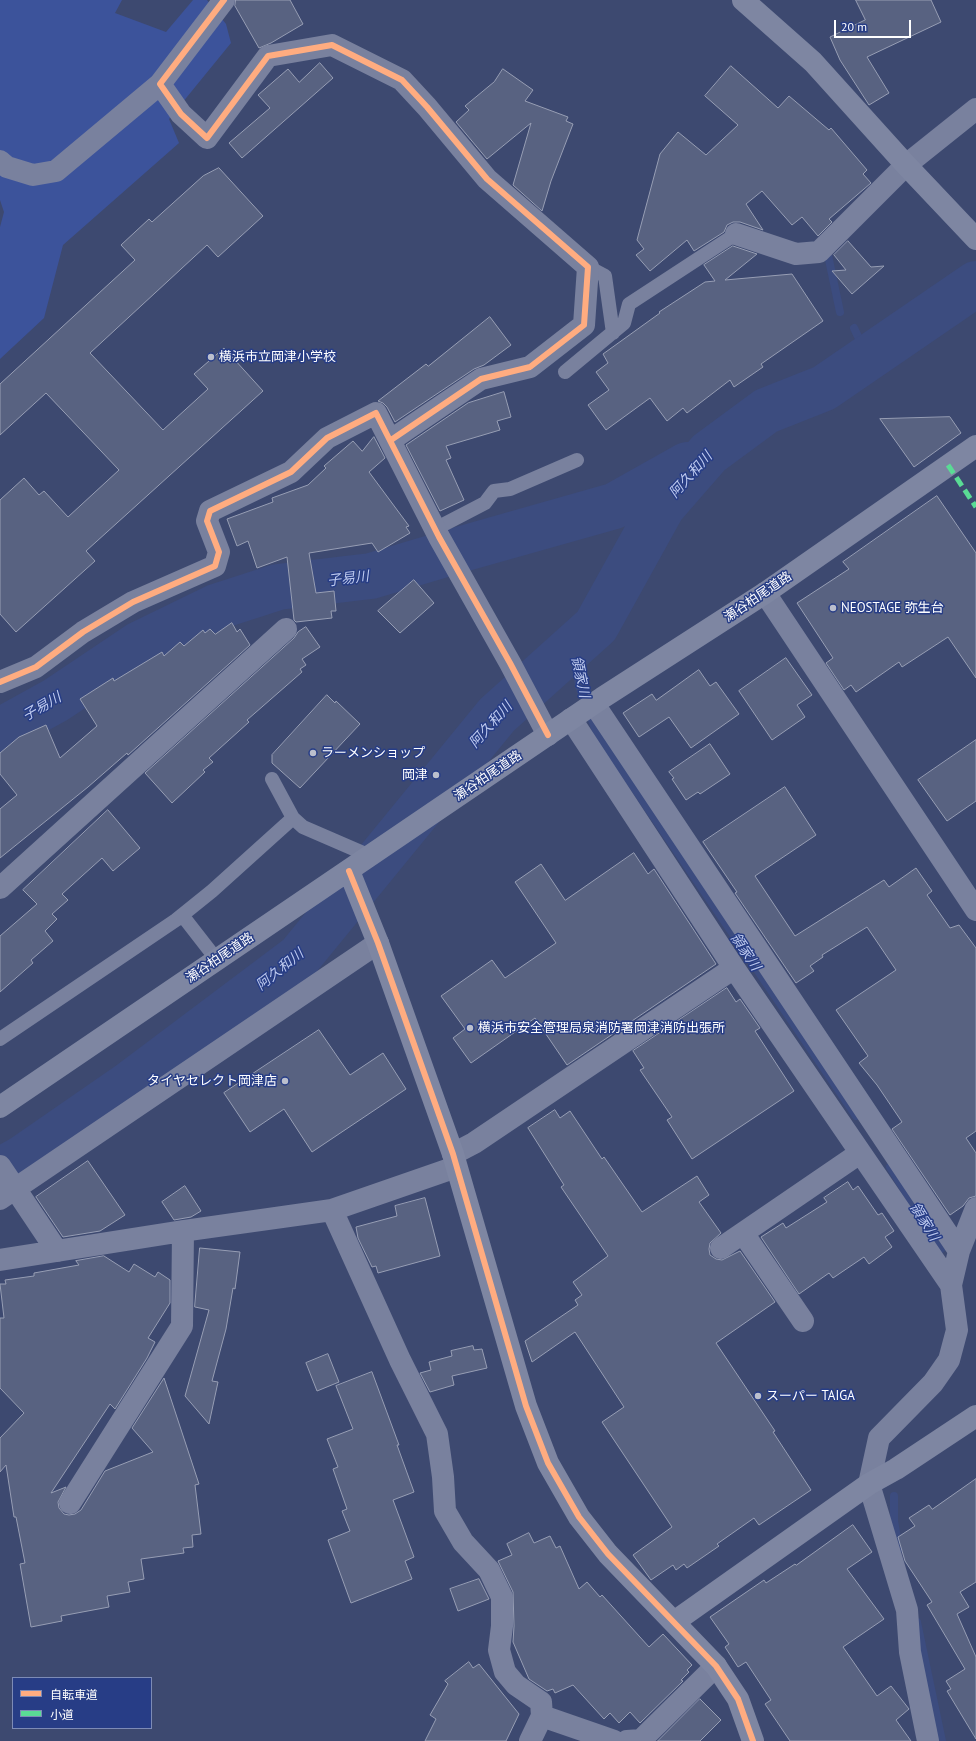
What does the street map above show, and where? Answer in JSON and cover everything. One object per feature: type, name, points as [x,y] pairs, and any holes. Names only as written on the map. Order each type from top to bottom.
[{"type":"street","points":[[0,161],[7,167],[33,175],[56,171],[160,84],[224,0]]},
{"type":"street","points":[[743,0],[813,62],[906,165],[976,239]]},
{"type":"street","points":[[160,84],[181,114],[207,138],[268,56],[332,45],[402,80],[428,107],[488,179],[588,267],[584,325],[530,367],[482,380],[391,440]]},
{"type":"street","points":[[736,234],[796,254],[819,252],[906,165],[976,109]]},
{"type":"street","points":[[0,682],[36,667],[83,632],[133,602],[215,566],[219,552],[207,521],[210,511],[291,472],[327,438],[376,413],[437,533],[544,726]]},
{"type":"street","name":"瀬谷柏尾道路","points":[[0,1107],[349,871],[544,726],[571,720],[765,593],[976,446]]},
{"type":"street","points":[[765,593],[976,910]]},
{"type":"street","points":[[0,888],[286,630]]},
{"type":"street","points":[[594,704],[959,1251]]},
{"type":"street","points":[[571,720],[734,968],[951,1285]]},
{"type":"street","points":[[349,871],[378,943],[455,1160],[526,1406],[548,1463],[579,1517],[608,1554],[716,1666],[738,1700],[753,1741]]},
{"type":"street","points":[[57,1251],[7,1184],[378,943]]},
{"type":"street","points":[[0,1260],[183,1231],[332,1210],[455,1160],[474,1143],[734,968]]},
{"type":"street","points":[[721,1248],[860,1153]]},
{"type":"street","points":[[928,1741],[910,1652],[907,1610],[869,1484],[879,1438],[933,1383],[949,1360],[957,1330],[951,1285],[959,1251],[976,1208]]},
{"type":"street","points":[[332,1210],[400,1360],[437,1434],[443,1477],[445,1511],[463,1542],[489,1570],[502,1597],[502,1626],[498,1650],[505,1672],[516,1685],[541,1702],[542,1716],[530,1741]]},
{"type":"street","points":[[70,1503],[182,1326],[183,1231]]},
{"type":"street","points":[[743,1233],[803,1321]]},
{"type":"street","points":[[674,1622],[869,1484],[896,1469],[976,1416]]},
{"type":"street","points":[[627,1741],[641,1740],[716,1666]]},
{"type":"street","points":[[542,1716],[614,1741]]},
{"type":"lane","points":[[565,372],[624,323],[629,304],[736,234]]},
{"type":"lane","points":[[588,267],[605,276],[613,333]]},
{"type":"lane","points":[[437,533],[485,503],[494,491],[510,489],[577,460]]},
{"type":"lane","points":[[272,779],[293,818],[303,827],[370,856]]},
{"type":"lane","points":[[0,1039],[182,915],[212,891],[293,818]]},
{"type":"lane","points":[[182,915],[217,960]]},
{"type":"shaded area","points":[[0,0],[122,0],[115,13],[166,32],[193,0],[207,0],[226,24],[231,43],[169,119],[179,143],[63,245],[44,318],[0,359],[0,227],[4,212],[0,200]]},
{"type":"building","points":[[236,0],[290,0],[303,24],[271,43],[259,48],[235,6]]},
{"type":"building","points":[[856,0],[931,0],[941,22],[867,57],[889,93],[869,105],[840,60],[830,37],[865,20]]},
{"type":"building","points":[[320,63],[333,78],[242,158],[229,143],[270,108],[258,95],[288,69],[299,82]]},
{"type":"building","points":[[731,66],[778,108],[789,96],[829,130],[831,128],[867,170],[863,174],[871,183],[829,219],[832,222],[818,236],[802,217],[792,225],[762,191],[746,204],[763,230],[740,222],[733,222],[727,225],[724,232],[694,251],[687,240],[650,271],[636,255],[644,249],[637,240],[660,154],[678,132],[706,155],[738,125],[705,96]]},
{"type":"building","points":[[503,69],[533,90],[525,101],[568,117],[566,121],[573,124],[551,181],[542,211],[513,185],[531,123],[487,159],[456,122],[469,110],[465,106],[494,82]]},
{"type":"building","points":[[219,168],[263,216],[218,257],[207,245],[90,353],[163,430],[208,389],[194,374],[224,348],[263,391],[86,551],[95,561],[16,632],[0,614],[0,500],[24,478],[39,495],[44,491],[68,517],[119,470],[46,393],[0,435],[0,384],[135,260],[121,245],[149,219],[152,222],[203,176]]},
{"type":"building","points":[[848,241],[871,267],[884,266],[852,294],[832,271],[846,270],[834,255]]},
{"type":"building","points":[[733,246],[757,254],[725,280],[792,274],[823,321],[761,364],[763,367],[734,387],[730,380],[687,413],[683,408],[667,421],[650,398],[606,430],[588,405],[609,390],[596,372],[608,363],[603,354],[660,313],[659,312],[705,282],[715,281],[704,265]]},
{"type":"building","points":[[490,317],[511,345],[484,365],[474,369],[395,422],[387,407],[378,401],[426,364],[428,366]]},
{"type":"building","points":[[504,392],[511,417],[497,421],[500,430],[446,446],[451,458],[446,460],[464,500],[440,511],[406,445],[468,403]]},
{"type":"building","points":[[950,417],[961,433],[914,467],[880,419]]},
{"type":"building","points":[[374,437],[385,458],[369,472],[409,526],[406,527],[410,533],[378,552],[372,543],[309,553],[316,593],[334,591],[336,611],[331,611],[332,618],[296,622],[294,620],[287,557],[257,568],[248,541],[237,546],[227,519],[273,502],[272,498],[308,485],[326,468],[324,466],[353,441],[362,451]]},
{"type":"building","points":[[937,496],[976,553],[976,678],[948,637],[902,667],[899,662],[856,692],[851,685],[844,690],[826,663],[833,658],[797,603],[849,569],[843,562]]},
{"type":"building","points":[[414,580],[434,603],[400,633],[378,611]]},
{"type":"building","points":[[232,623],[237,632],[240,629],[250,645],[128,755],[127,753],[88,787],[0,858],[0,809],[17,795],[0,774],[0,753],[19,737],[46,725],[60,758],[97,726],[80,699],[113,678],[114,681],[162,652],[164,656],[180,642],[184,646],[203,630],[205,633],[210,629],[215,634]]},
{"type":"building","points":[[306,627],[320,647],[302,659],[306,665],[300,669],[302,672],[247,720],[249,722],[209,758],[213,762],[203,770],[205,772],[172,803],[145,773],[294,638],[298,632]]},
{"type":"building","points":[[786,658],[812,695],[797,705],[805,717],[772,740],[739,691]]},
{"type":"building","points":[[699,670],[710,686],[716,682],[739,714],[691,748],[669,717],[639,737],[623,713],[652,694],[656,700]]},
{"type":"building","points":[[327,695],[335,703],[336,701],[360,724],[300,788],[272,763],[272,755]]},
{"type":"building","points":[[976,740],[976,801],[947,821],[918,780]]},
{"type":"building","points":[[710,744],[730,774],[700,794],[698,792],[686,800],[669,772]]},
{"type":"building","points":[[785,787],[816,835],[755,876],[795,936],[884,880],[889,887],[916,868],[932,891],[927,895],[950,928],[959,925],[976,948],[976,1131],[966,1138],[976,1153],[976,1196],[969,1198],[963,1206],[950,1215],[892,1129],[902,1122],[877,1085],[859,1063],[868,1056],[836,1010],[896,970],[867,927],[822,955],[823,957],[810,966],[814,971],[796,983],[735,893],[737,892],[703,842]]},
{"type":"building","points":[[108,810],[140,848],[113,871],[102,858],[62,894],[68,900],[52,914],[57,919],[45,931],[53,941],[31,960],[33,963],[0,992],[0,936],[37,904],[23,890]]},
{"type":"building","points":[[634,853],[648,874],[654,869],[716,964],[567,1065],[535,1018],[471,1063],[453,1038],[465,1029],[441,996],[492,960],[505,978],[556,943],[515,882],[541,864],[565,900]]},
{"type":"building","points":[[727,988],[736,1002],[740,999],[760,1028],[755,1031],[794,1091],[692,1159],[667,1120],[672,1117],[640,1070],[644,1068],[633,1051]]},
{"type":"building","points":[[319,1030],[350,1075],[383,1053],[406,1089],[312,1152],[284,1109],[250,1132],[224,1093]]},
{"type":"building","points":[[555,1110],[560,1118],[570,1111],[602,1159],[604,1157],[642,1212],[697,1176],[709,1195],[699,1202],[721,1233],[710,1243],[710,1255],[716,1259],[722,1260],[740,1251],[775,1302],[716,1343],[775,1431],[773,1432],[811,1490],[759,1525],[754,1518],[717,1544],[719,1546],[687,1568],[684,1564],[676,1570],[673,1565],[651,1580],[633,1555],[672,1527],[602,1422],[624,1407],[575,1332],[532,1362],[525,1341],[578,1305],[575,1300],[582,1295],[573,1282],[608,1256],[561,1187],[564,1185],[528,1128]]},
{"type":"building","points":[[88,1161],[125,1215],[100,1231],[63,1237],[36,1197]]},
{"type":"building","points":[[848,1182],[853,1190],[858,1186],[878,1215],[882,1213],[894,1231],[885,1237],[892,1247],[869,1264],[864,1257],[833,1278],[829,1273],[799,1294],[761,1237],[783,1223],[786,1228],[827,1202],[824,1198]]},
{"type":"building","points":[[185,1186],[201,1211],[191,1217],[174,1220],[162,1202]]},
{"type":"building","points":[[425,1198],[440,1256],[378,1273],[376,1266],[372,1267],[358,1238],[356,1227],[397,1216],[395,1206]]},
{"type":"building","points":[[200,1248],[240,1252],[235,1289],[233,1288],[226,1329],[212,1381],[218,1382],[209,1424],[185,1396],[209,1310],[195,1307]]},
{"type":"building","points":[[104,1256],[129,1272],[134,1264],[155,1277],[158,1272],[170,1280],[170,1303],[148,1338],[155,1342],[147,1358],[115,1409],[110,1404],[51,1493],[66,1487],[58,1502],[59,1508],[64,1514],[75,1514],[81,1510],[105,1471],[153,1452],[132,1428],[164,1378],[199,1484],[195,1485],[201,1534],[192,1535],[193,1547],[183,1548],[184,1553],[141,1559],[144,1579],[128,1582],[130,1592],[107,1596],[109,1607],[61,1616],[62,1621],[31,1627],[20,1564],[25,1563],[16,1517],[14,1517],[6,1465],[0,1472],[0,1438],[24,1413],[0,1388],[0,1318],[4,1318],[0,1284],[6,1284],[5,1280],[34,1276],[34,1273],[79,1265],[76,1261]]},
{"type":"building","points":[[473,1346],[474,1350],[482,1349],[487,1368],[452,1376],[454,1385],[430,1392],[420,1373],[431,1370],[429,1362],[452,1356],[451,1351]]},
{"type":"building","points":[[328,1354],[339,1382],[317,1391],[306,1363]]},
{"type":"building","points":[[372,1372],[399,1445],[397,1445],[414,1492],[393,1500],[414,1557],[405,1561],[412,1579],[351,1603],[328,1540],[350,1531],[342,1511],[347,1509],[333,1469],[338,1467],[327,1439],[353,1429],[336,1386]]},
{"type":"building","points":[[976,1479],[976,1582],[960,1592],[969,1607],[957,1614],[976,1657],[976,1739],[947,1691],[951,1689],[946,1681],[965,1669],[927,1605],[932,1602],[905,1561],[898,1537],[915,1526],[909,1518],[929,1505],[932,1509]]},
{"type":"building","points":[[853,1525],[872,1552],[847,1569],[884,1619],[843,1647],[877,1696],[891,1686],[909,1709],[896,1720],[911,1741],[790,1741],[765,1704],[771,1700],[746,1662],[738,1667],[725,1647],[729,1644],[710,1617],[764,1580],[766,1583],[795,1564],[796,1565]]},
{"type":"building","points":[[529,1533],[534,1543],[550,1536],[556,1548],[560,1546],[579,1589],[587,1582],[600,1597],[602,1595],[649,1647],[663,1634],[692,1665],[687,1670],[689,1672],[681,1680],[683,1681],[640,1723],[630,1712],[619,1723],[610,1713],[604,1719],[573,1685],[555,1693],[553,1689],[547,1691],[529,1679],[513,1642],[513,1592],[498,1561],[512,1555],[507,1544]]},
{"type":"building","points":[[479,1579],[489,1599],[458,1611],[450,1589]]},
{"type":"building","points":[[469,1662],[473,1668],[479,1664],[519,1714],[506,1741],[425,1741],[436,1719],[430,1715],[448,1684],[445,1681]]},
{"type":"building","points":[[700,1699],[721,1720],[700,1741],[658,1741]]},
{"type":"waterway","points":[[828,255],[840,312]]},
{"type":"waterway","name":"阿久和川","points":[[0,1171],[23,1158],[130,1084],[299,957],[497,715],[596,626],[662,507],[709,453],[766,411],[824,388],[976,284]]},
{"type":"waterway","points":[[854,328],[868,358]]},
{"type":"waterway","name":"子易川","points":[[0,731],[56,700],[138,645],[216,607],[278,587],[371,576],[614,506],[687,465]]},
{"type":"waterway","name":"領家川","points":[[574,646],[579,686],[597,733],[856,1116]]},
{"type":"waterway","name":"領家川","points":[[890,1167],[941,1249]]},
{"type":"waterway","points":[[894,1496],[894,1521],[899,1549]]},
{"type":"waterway","points":[[917,1622],[942,1741]]},
{"type":"marked path","points":[[948,465],[976,507]]},
{"type":"cycle path","points":[[224,0],[160,84],[181,114],[207,138],[268,56],[332,45],[402,80],[427,107],[487,179],[588,267],[584,325],[530,367],[481,379],[391,440]]},
{"type":"cycle path","points":[[0,682],[36,667],[83,632],[133,602],[215,566],[219,552],[207,521],[210,511],[291,472],[327,438],[376,413],[439,537],[510,663],[548,735]]},
{"type":"cycle path","points":[[349,871],[378,943],[453,1154],[526,1406],[548,1463],[579,1517],[608,1554],[716,1666],[738,1699],[753,1741]]},
{"type":"place","name":"横浜市立岡津小学校","points":[[211,357]]},
{"type":"place","name":"NEOSTAGE 弥生台","points":[[833,608]]},
{"type":"place","name":"ラーメンショップ","points":[[313,753]]},
{"type":"place","name":"岡津","points":[[436,775]]},
{"type":"place","name":"横浜市安全管理局泉消防署岡津消防出張所","points":[[470,1028]]},
{"type":"place","name":"タイヤセレクト岡津店","points":[[285,1081]]},
{"type":"place","name":"スーパー TAIGA","points":[[758,1396]]}]
